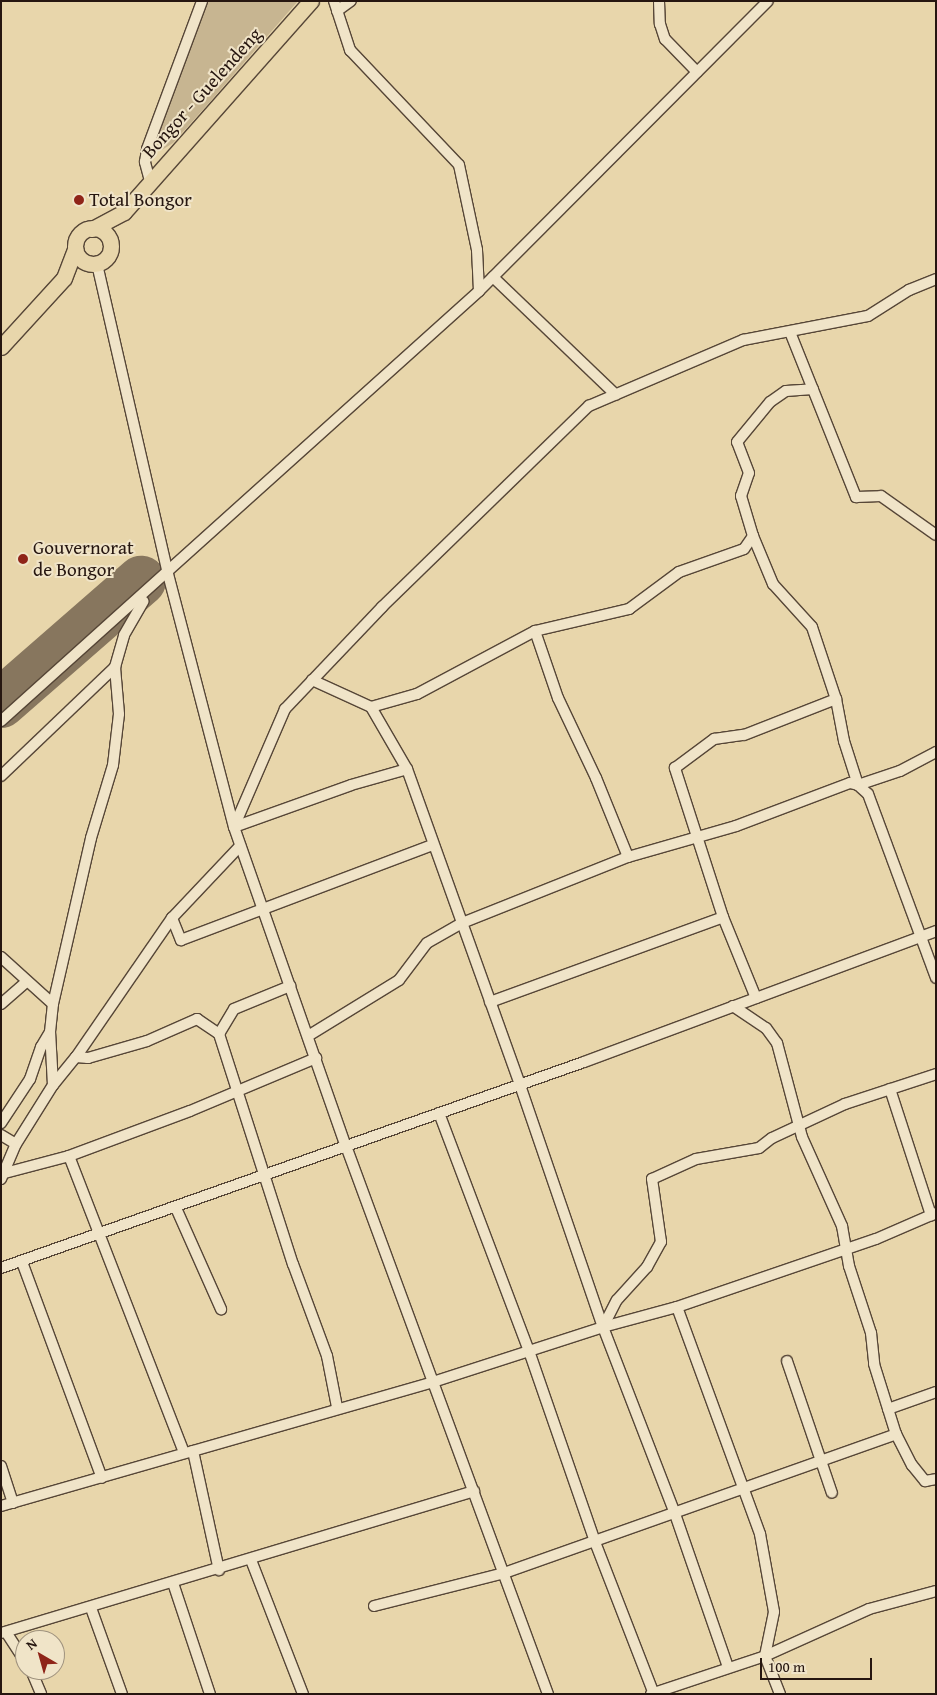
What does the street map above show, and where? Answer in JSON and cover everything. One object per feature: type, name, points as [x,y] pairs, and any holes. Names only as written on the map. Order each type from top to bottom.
[{"type":"highway","name":"Bongor - Guelendeng","points":[[111,244],[124,212],[150,180],[311,1]]},
{"type":"highway","name":"Bongor - Guelendeng","points":[[92,229],[124,212]]},
{"type":"highway","points":[[1,347],[64,278],[78,237],[92,229],[104,232],[111,244],[108,256],[64,278]]},
{"type":"highway","points":[[75,249],[78,256],[93,264]]},
{"type":"street","points":[[150,180],[146,162],[147,149],[202,1]]},
{"type":"street","points":[[351,1],[336,6],[350,50],[459,166],[477,250],[479,291]]},
{"type":"street","points":[[659,1],[660,24],[666,39],[697,72]]},
{"type":"street","points":[[1,721],[168,574],[493,278],[768,1]]},
{"type":"street","points":[[93,264],[168,574],[240,846],[346,1146],[548,1694]]},
{"type":"street","points":[[493,278],[616,395]]},
{"type":"street","points":[[234,827],[284,709],[382,607],[589,406],[743,340],[868,316],[909,290],[936,279]]},
{"type":"street","points":[[790,332],[856,497],[881,496],[936,535]]},
{"type":"street","points":[[813,389],[786,391],[770,402],[737,442],[749,473],[741,496],[753,536],[773,584],[812,627],[836,699],[844,741],[858,785]]},
{"type":"street","points":[[371,707],[416,694],[535,631],[628,609],[679,572],[744,549],[753,536]]},
{"type":"street","points":[[52,1085],[50,1032],[53,1004],[91,838],[113,765],[119,714],[115,666],[124,635],[139,606],[168,574]]},
{"type":"street","points":[[535,631],[558,698],[596,778],[628,857]]},
{"type":"street","points":[[1,776],[115,666]]},
{"type":"street","points":[[312,680],[371,707],[407,769],[432,845],[520,1085],[602,1327],[675,1514],[728,1667]]},
{"type":"street","points":[[756,998],[722,917],[699,837],[675,768],[679,762],[714,739],[744,736],[836,699]]},
{"type":"street","points":[[858,785],[900,771],[936,752]]},
{"type":"street","points":[[234,827],[351,785],[407,769]]},
{"type":"street","points":[[308,1036],[399,980],[427,943],[462,923],[628,857],[699,837],[850,783],[858,785],[868,794],[910,907],[918,938],[936,978]]},
{"type":"street","points":[[172,918],[181,940],[432,845]]},
{"type":"street","points":[[2,1175],[16,1144],[38,1114],[52,1085],[76,1057],[172,918],[240,846]]},
{"type":"street","points":[[490,1002],[722,917]]},
{"type":"street","points":[[1,1268],[176,1208],[520,1085],[936,931]]},
{"type":"street","points":[[1,957],[26,982],[53,1004]]},
{"type":"street","points":[[1,1004],[26,982]]},
{"type":"street","points":[[219,1034],[234,1009],[290,986]]},
{"type":"street","points":[[733,1006],[766,1028],[778,1043],[799,1124],[842,1226],[848,1247],[849,1266],[871,1333],[874,1364],[896,1434],[912,1466],[925,1481],[936,1479]]},
{"type":"street","points":[[76,1057],[88,1058],[146,1041],[197,1019],[219,1034],[236,1091],[328,1356],[337,1407]]},
{"type":"street","points":[[1,1123],[30,1079],[40,1047],[50,1032]]},
{"type":"street","points":[[2,1175],[69,1156],[316,1058]]},
{"type":"street","points":[[602,1327],[617,1300],[647,1267],[661,1242],[652,1179],[696,1159],[759,1148],[799,1124],[890,1089],[936,1074]]},
{"type":"street","points":[[1,1506],[102,1478],[337,1407],[433,1382],[602,1327],[677,1307],[848,1247],[934,1214],[890,1089]]},
{"type":"street","points":[[439,1113],[529,1351],[595,1542],[653,1693],[765,1656],[869,1609],[936,1591]]},
{"type":"street","points":[[1,1135],[16,1144]]},
{"type":"street","points":[[69,1156],[99,1235],[189,1452],[219,1570]]},
{"type":"street","points":[[176,1208],[222,1309]]},
{"type":"street","points":[[22,1262],[102,1478]]},
{"type":"street","points":[[677,1307],[760,1534],[774,1612],[765,1656],[780,1694]]},
{"type":"street","points":[[787,1361],[832,1493]]},
{"type":"street","points":[[888,1409],[936,1392]]},
{"type":"street","points":[[374,1606],[504,1573],[744,1490],[896,1434]]},
{"type":"street","points":[[1,1466],[13,1503]]},
{"type":"street","points":[[15,1648],[4,1633],[219,1570],[474,1491]]},
{"type":"street","points":[[251,1560],[301,1693]]},
{"type":"street","points":[[173,1583],[210,1694]]},
{"type":"street","points":[[90,1608],[122,1694]]},
{"type":"street","points":[[35,1680],[40,1694]]},
{"type":"shaded area","points":[[205,1],[298,1],[173,143],[162,150],[155,145]]},
{"type":"runway","points":[[1,703],[141,581]]},
{"type":"place","name":"Total Bongor","points":[[79,200]]},
{"type":"place","name":"Gouvernorat de Bongor","points":[[23,559]]}]
